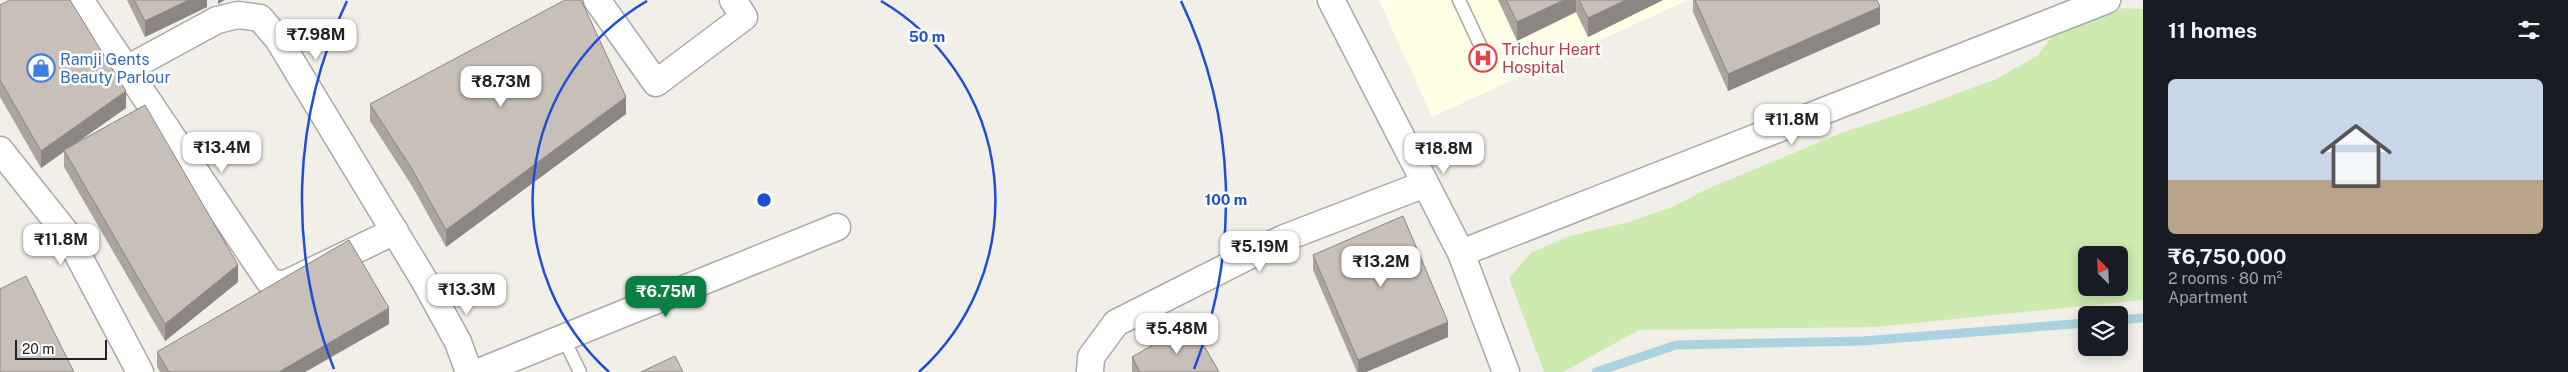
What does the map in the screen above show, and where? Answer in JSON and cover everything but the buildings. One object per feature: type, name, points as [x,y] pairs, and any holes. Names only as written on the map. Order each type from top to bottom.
[{"type":"street","points":[[80,0],[269,281],[283,285],[395,231]]},
{"type":"street","points":[[597,0],[656,83],[744,17],[733,0]]},
{"type":"street","points":[[1330,0],[1461,253],[1506,372]]},
{"type":"street","points":[[1461,253],[2107,0]]},
{"type":"street","points":[[127,69],[217,20],[238,15],[260,18],[278,39],[395,231],[458,342],[469,372]]},
{"type":"street","points":[[0,150],[67,234],[140,372]]},
{"type":"street","points":[[1090,372],[1091,357],[1116,323],[1282,239],[1425,184]]},
{"type":"street","points":[[479,372],[837,227]]},
{"type":"lane","points":[[1459,0],[1482,49]]},
{"type":"lane","points":[[563,337],[580,372]]},
{"type":"shaded area","name":"Trichur Heart Hospital","points":[[1379,0],[1688,0],[1432,117]]},
{"type":"green space","points":[[2123,8],[2143,9],[2143,300],[1876,327],[1639,330],[1563,372],[1544,372],[1509,278],[1531,253],[1569,236],[1629,222],[1672,207],[1705,190],[1841,133],[1921,107],[1996,79],[2037,56],[2054,34]]},
{"type":"waterway","points":[[2128,319],[2143,318]]},
{"type":"waterway","points":[[1596,372],[1676,345],[1863,341],[2078,324]]},
{"type":"place","name":"Trichur Heart Hospital","points":[[1483,58]]},
{"type":"place","name":"Ramji Gents Beauty Parlour","points":[[41,68]]}]
